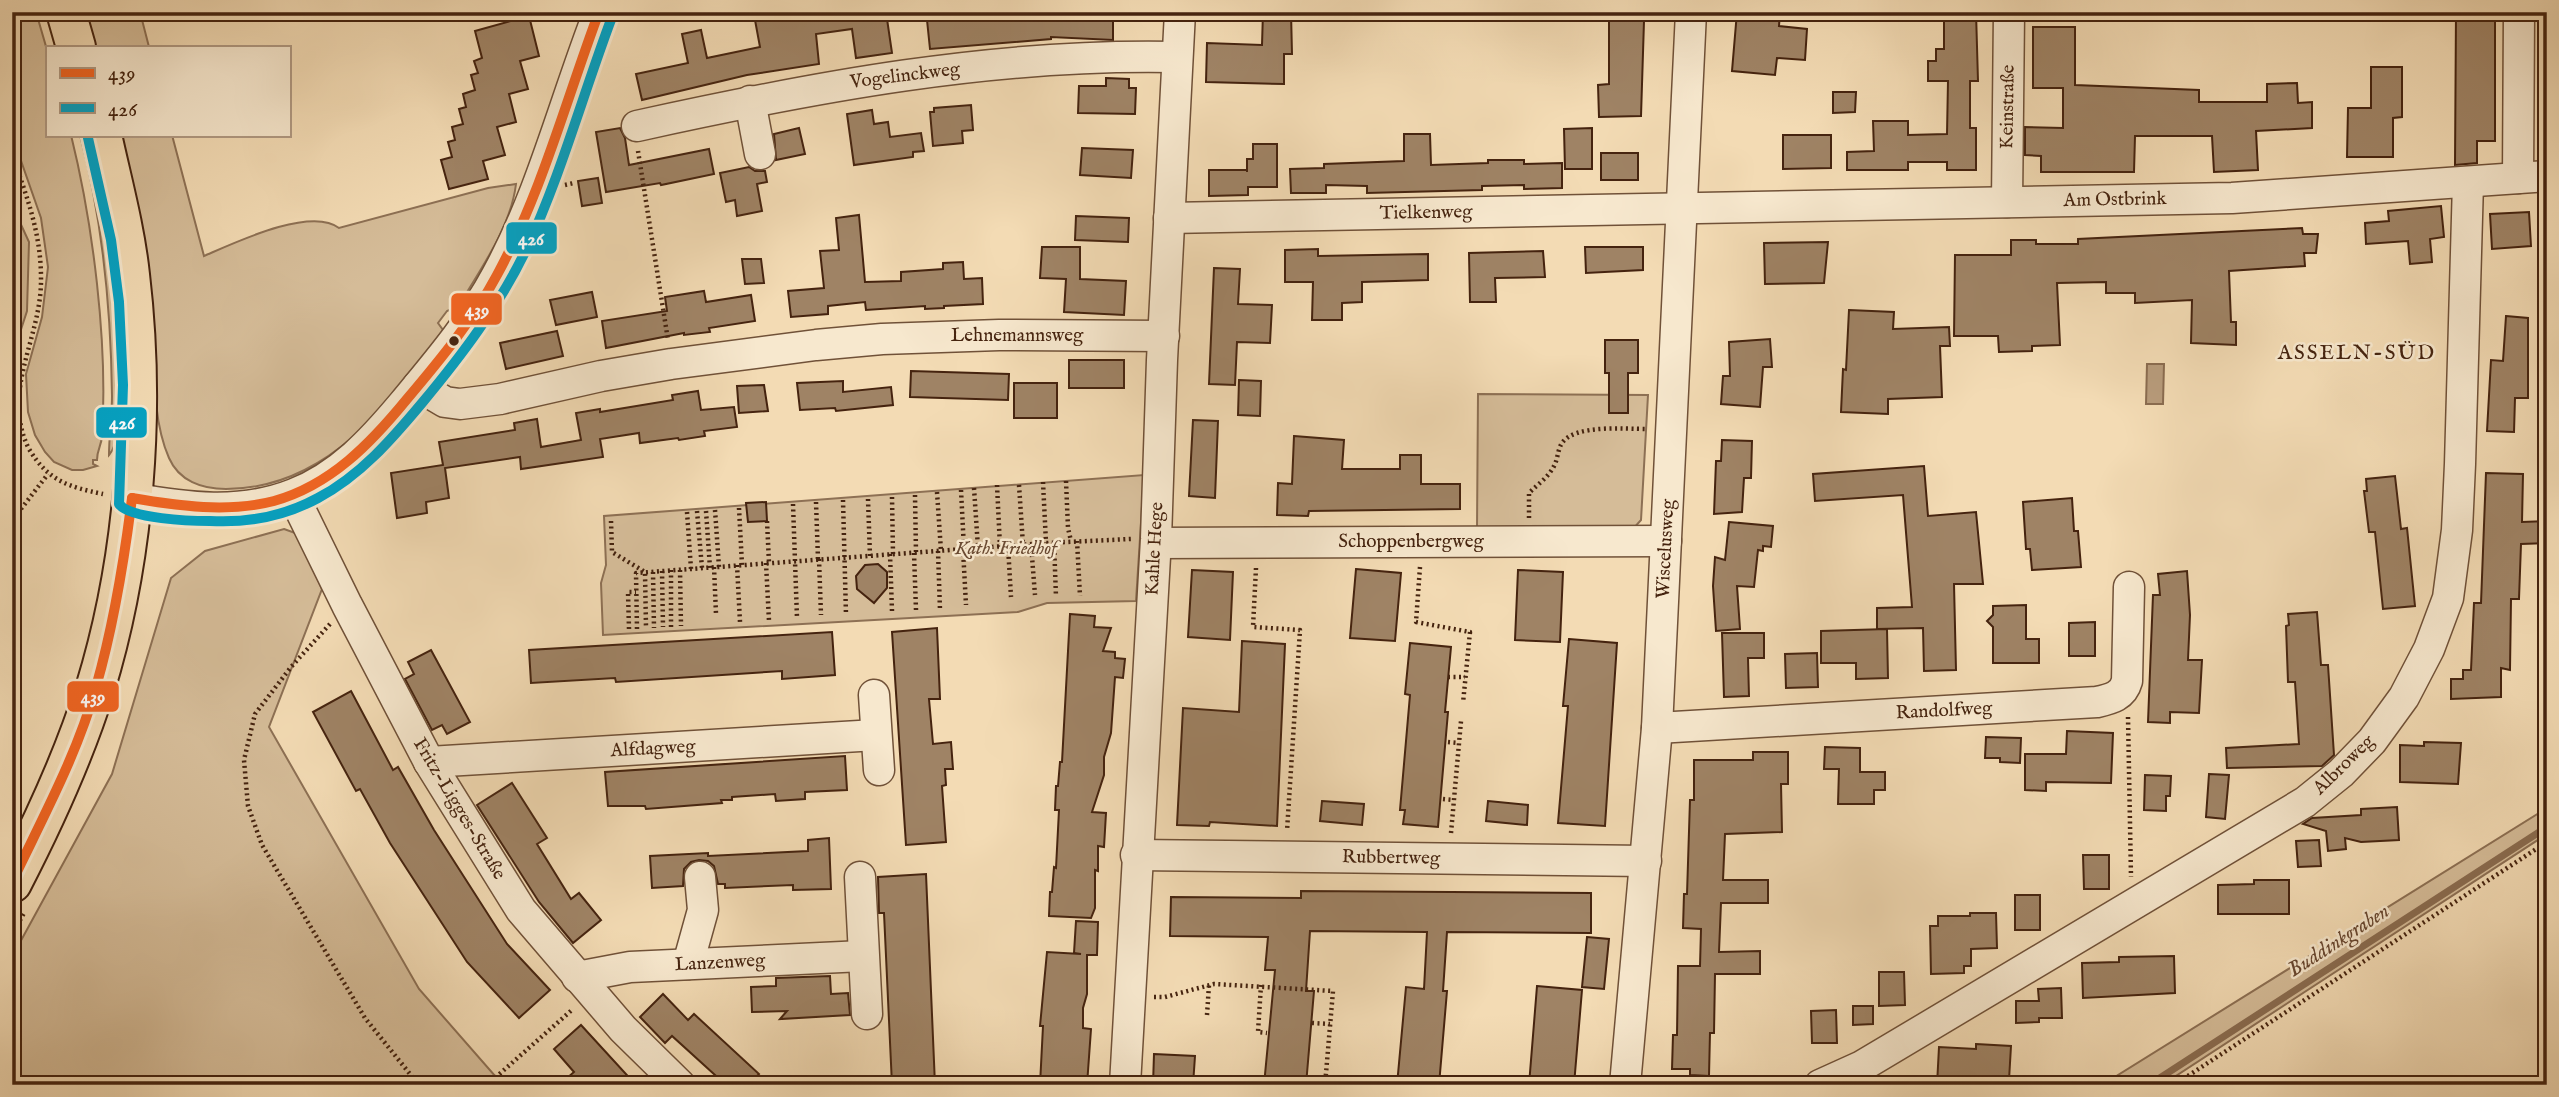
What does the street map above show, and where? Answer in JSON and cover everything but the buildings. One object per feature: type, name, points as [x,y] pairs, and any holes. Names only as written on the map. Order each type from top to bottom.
[{"type":"main road","points":[[66,12],[76,46]]},
{"type":"main road","points":[[12,884],[75,747],[96,688],[121,582],[111,492],[137,399],[133,303],[126,249],[102,136]]},
{"type":"street","points":[[111,492],[182,507],[245,507],[293,495],[337,473],[375,436],[418,386],[481,302],[511,249],[599,12]]},
{"type":"street","name":"Kahle Hege","points":[[1125,1085],[1136,855],[1156,541],[1180,12]]},
{"type":"street","name":"Wiscelusweg","points":[[1625,1085],[1657,728],[1690,12]]},
{"type":"street","name":"Keinstraße","points":[[2007,202],[2010,12]]},
{"type":"street","points":[[2519,12],[2532,177]]},
{"type":"street","name":"Vogelinckweg","points":[[637,125],[846,83],[948,70],[1070,60],[1177,57]]},
{"type":"street","points":[[750,101],[761,154]]},
{"type":"street","name":"Am Ostbrink","points":[[1682,208],[2232,198],[2532,177]]},
{"type":"street","name":"Albroweg","points":[[1819,1085],[1862,1066],[2305,802],[2341,773],[2372,741],[2404,697],[2430,649],[2448,598],[2457,530],[2468,182]]},
{"type":"street","name":"Tielkenweg","points":[[1169,218],[1682,208]]},
{"type":"street","name":"Lehnemannsweg","points":[[418,386],[445,402],[460,404],[747,352],[882,339],[999,335],[1164,336]]},
{"type":"street","name":"Fritz-Ligges-Straße","points":[[293,495],[346,606],[429,762],[521,910],[623,1029],[680,1085]]},
{"type":"street","name":"Schoppenbergweg","points":[[1156,541],[1665,541]]},
{"type":"street","points":[[2125,689],[2128,668],[2129,587]]},
{"type":"street","name":"Randolfweg","points":[[1657,728],[2097,702],[2112,699],[2125,689]]},
{"type":"street","points":[[874,695],[879,770]]},
{"type":"street","name":"Alfdagweg","points":[[429,762],[876,735]]},
{"type":"street","name":"Rubbertweg","points":[[1136,855],[1646,861]]},
{"type":"street","points":[[688,964],[703,910],[700,877]]},
{"type":"street","points":[[860,877],[866,1014]]},
{"type":"street","name":"Lanzenweg","points":[[584,985],[630,967],[863,956]]},
{"type":"path","points":[[637,125],[634,126],[671,364]]},
{"type":"path","points":[[12,155],[36,221],[42,281],[37,315],[17,384],[18,423],[28,446],[48,474],[71,486],[111,492]]},
{"type":"path","points":[[1529,542],[1529,493],[1550,473],[1560,446],[1568,435],[1580,431],[1672,429]]},
{"type":"path","points":[[21,509],[48,474]]},
{"type":"path","points":[[1066,481],[1068,528],[1074,541],[1080,596]]},
{"type":"path","points":[[1043,482],[1046,543]]},
{"type":"path","points":[[997,485],[1000,547]]},
{"type":"path","points":[[1019,485],[1023,545]]},
{"type":"path","points":[[974,488],[978,548]]},
{"type":"path","points":[[961,490],[966,605]]},
{"type":"path","points":[[937,492],[940,610]]},
{"type":"path","points":[[915,495],[916,610]]},
{"type":"path","points":[[892,497],[892,611]]},
{"type":"path","points":[[868,499],[870,556]]},
{"type":"path","points":[[843,500],[846,615]]},
{"type":"path","points":[[816,502],[821,615]]},
{"type":"path","points":[[793,504],[797,618]]},
{"type":"path","points":[[738,508],[740,622]]},
{"type":"path","points":[[715,510],[716,614]]},
{"type":"path","points":[[697,511],[702,568]]},
{"type":"path","points":[[706,511],[714,567]]},
{"type":"path","points":[[687,512],[691,569]]},
{"type":"path","points":[[767,521],[769,621]]},
{"type":"path","points":[[611,522],[612,552],[645,572]]},
{"type":"path","points":[[637,629],[636,573],[1054,542],[1156,541]]},
{"type":"path","points":[[1054,542],[1056,597]]},
{"type":"path","points":[[1421,542],[1416,622],[1470,632],[1463,703]]},
{"type":"path","points":[[1258,543],[1253,627],[1300,631],[1285,857]]},
{"type":"path","points":[[1031,544],[1035,594]]},
{"type":"path","points":[[1008,546],[1011,597]]},
{"type":"path","points":[[680,569],[681,626]]},
{"type":"path","points":[[671,570],[671,627]]},
{"type":"path","points":[[662,571],[663,627]]},
{"type":"path","points":[[645,572],[646,628]]},
{"type":"path","points":[[653,572],[654,628]]},
{"type":"path","points":[[629,629],[628,592],[636,592]]},
{"type":"path","points":[[346,606],[291,667],[255,714],[244,761],[248,806],[262,845],[365,1018],[414,1079],[426,1085]]},
{"type":"path","points":[[1448,677],[1465,677]]},
{"type":"path","points":[[2125,689],[2128,708],[2131,906]]},
{"type":"path","points":[[1449,859],[1461,721]]},
{"type":"path","points":[[1283,739],[1293,740]]},
{"type":"path","points":[[1448,742],[1459,743]]},
{"type":"path","points":[[1281,796],[1289,797]]},
{"type":"path","points":[[1443,799],[1454,800]]},
{"type":"path","points":[[2174,1085],[2547,842]]},
{"type":"path","points":[[487,1085],[584,985]]},
{"type":"path","points":[[1207,1015],[1209,985]]},
{"type":"path","points":[[1188,991],[1209,985],[1333,990],[1325,1084],[1307,1081]]},
{"type":"path","points":[[1261,985],[1258,1032],[1267,1032]]},
{"type":"path","points":[[1312,1023],[1330,1024]]},
{"type":"green space","points":[[12,12],[36,12],[46,47],[46,136],[71,136],[86,206],[97,284],[103,362],[102,435],[97,460],[93,460],[93,464],[97,466],[83,470],[72,470],[54,462],[35,435],[28,412],[26,374],[42,317],[48,267],[41,218],[12,135]]},
{"type":"green space","points":[[80,12],[140,12],[149,46],[91,46]]},
{"type":"green space","points":[[80,136],[87,136],[93,167],[115,328],[118,426],[116,441],[109,455],[112,396],[110,331],[100,231]]},
{"type":"green space","points":[[118,136],[172,136],[204,256],[272,229],[292,224],[326,222],[339,228],[488,188],[516,184],[502,231],[478,275],[458,306],[447,311],[438,323],[443,330],[378,413],[352,438],[295,475],[262,485],[226,489],[200,485],[185,478],[173,466],[162,439],[154,378],[153,315],[137,215]]},
{"type":"green space","points":[[12,205],[29,242],[27,311],[12,357]]},
{"type":"green space","points":[[1478,394],[1648,395],[1641,520],[1633,529],[1477,528]]},
{"type":"green space","name":"Kath. Friedhof","points":[[1144,475],[1136,601],[1047,603],[1018,612],[603,635],[601,583],[606,565],[604,516]]},
{"type":"green space","points":[[284,529],[298,534],[322,589],[269,727],[419,989],[503,1085],[12,1085],[12,957],[112,774],[171,578],[205,551]]},
{"type":"green space","points":[[2547,808],[2547,834],[2162,1085],[2102,1085]]},
{"type":"shaded area","points":[[2147,364],[2164,364],[2163,404],[2146,404]]},
{"type":"waterway","name":"Buddinkgraben","points":[[2149,1085],[2547,827]]},
{"type":"transit line","name":"439","points":[[132,498],[185,506],[221,507],[274,501],[295,494],[332,473],[379,431],[455,339],[497,275],[540,179],[599,12]]},
{"type":"transit line","name":"426","points":[[88,138],[111,240],[119,302],[123,385],[119,504],[135,513],[176,520],[224,521],[266,517],[318,498],[361,468],[411,417],[479,330],[504,291],[539,222],[612,17]]},
{"type":"transit line","name":"439","points":[[12,882],[58,786],[88,712],[113,616],[132,498]]},
{"type":"district","name":"ASSELN-SÜD","points":[[2357,353]]}]
